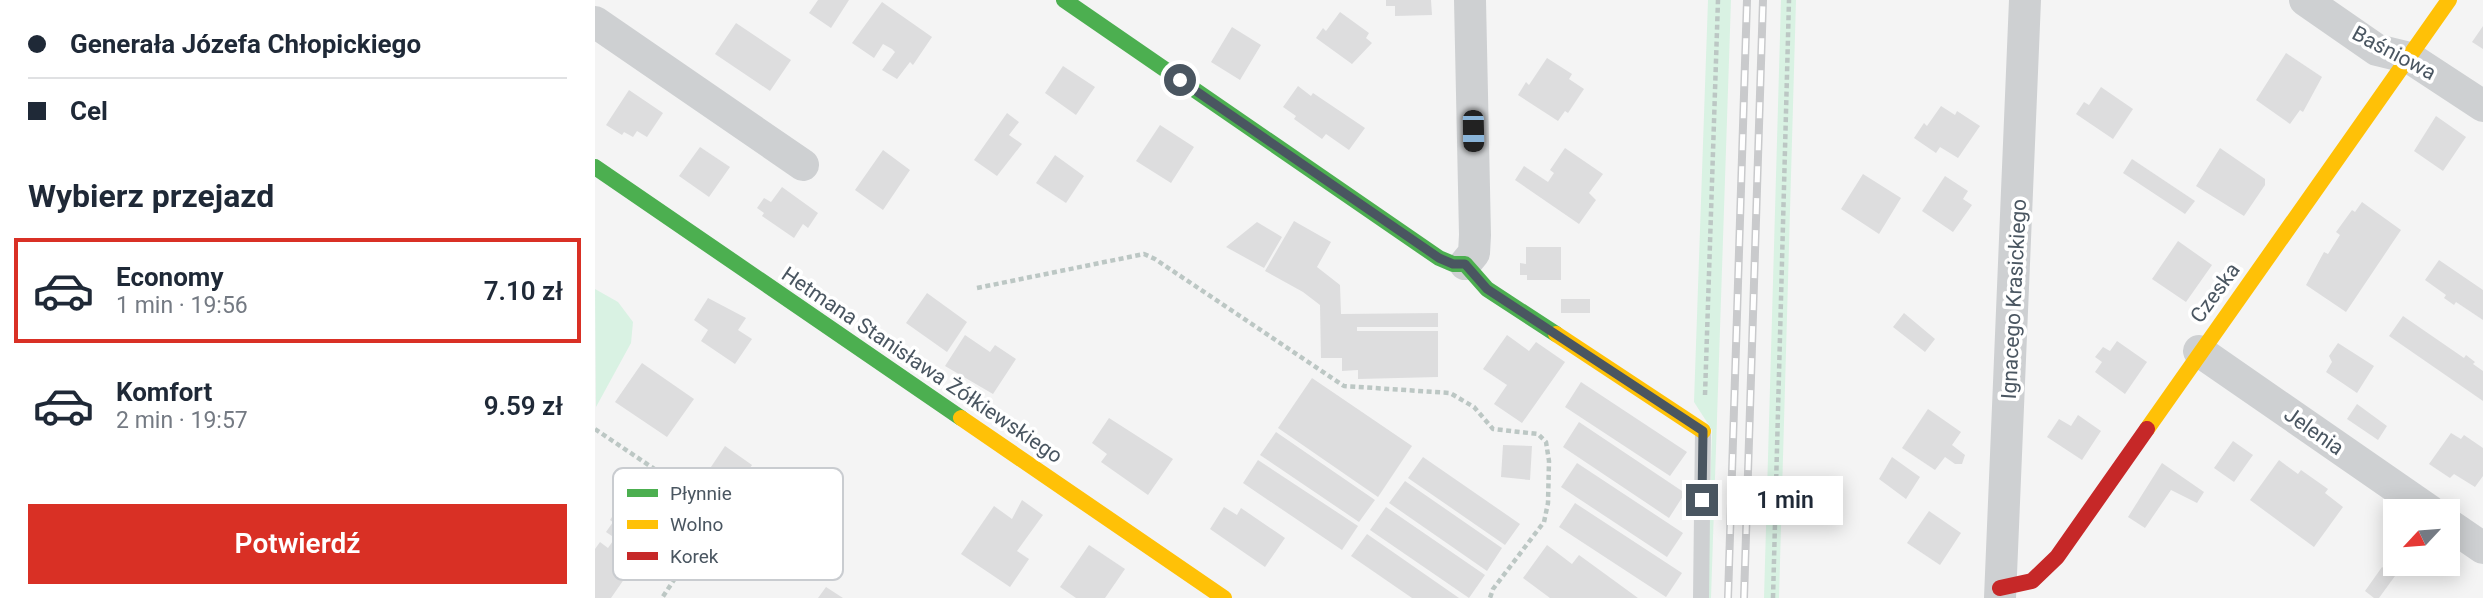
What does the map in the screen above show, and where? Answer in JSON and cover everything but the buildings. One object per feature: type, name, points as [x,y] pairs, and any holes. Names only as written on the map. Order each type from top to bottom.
[{"type":"street","points":[[1064,0],[1439,258],[1453,264],[1465,264],[1487,289],[1703,431]]},
{"type":"street","points":[[1465,264],[1473,253],[1475,235],[1470,0]]},
{"type":"street","name":"Ignacego Krasickiego","points":[[2000,593],[2025,0]]},
{"type":"street","name":"Baśniowa","points":[[2305,0],[2377,50],[2410,58],[2483,106]]},
{"type":"street","name":"Czeska","points":[[2000,593],[2032,581],[2057,557],[2199,351],[2449,0]]},
{"type":"street","points":[[595,22],[803,165]]},
{"type":"street","name":"Hetmana Stanisława Żółkiewskiego","points":[[595,167],[1224,598]]},
{"type":"street","name":"Jelenia","points":[[2199,351],[2413,499]]},
{"type":"street","points":[[2461,533],[2483,548]]},
{"type":"lane","points":[[1089,18],[1101,0]]},
{"type":"lane","points":[[1701,598],[1703,431]]},
{"type":"path","points":[[1703,431],[1719,0]]},
{"type":"path","points":[[1773,598],[1789,0]]},
{"type":"path","points":[[977,288],[1144,254],[1156,259],[1344,386],[1450,393],[1474,407],[1493,429],[1538,434],[1546,442],[1549,461],[1548,503],[1544,522],[1493,589],[1490,598]]},
{"type":"path","points":[[595,429],[653,468]]},
{"type":"path","points":[[662,598],[674,580]]},
{"type":"green space","points":[[1708,0],[1731,0],[1711,598],[1707,598],[1712,430],[1694,402]]},
{"type":"green space","points":[[1781,0],[1796,0],[1779,598],[1764,598]]},
{"type":"green space","points":[[595,289],[618,302],[633,322],[631,343],[596,407]]},
{"type":"railway","points":[[1728,598],[1747,0]]},
{"type":"railway","points":[[1744,598],[1763,0]]},
{"type":"traffic: fast","points":[[1064,0],[1439,258],[1453,264],[1465,264],[1487,289],[1556,334]]},
{"type":"traffic: fast","points":[[595,167],[961,418]]},
{"type":"traffic: slow","points":[[2147,429],[2449,0]]},
{"type":"traffic: slow","points":[[1556,334],[1703,431]]},
{"type":"traffic: slow","points":[[961,418],[1224,598]]},
{"type":"traffic: jam","points":[[2000,588],[2032,581],[2057,557],[2147,429]]},
{"type":"route","points":[[1180,80],[1439,258],[1453,264],[1465,264],[1487,289],[1703,431],[1702,500]]}]
